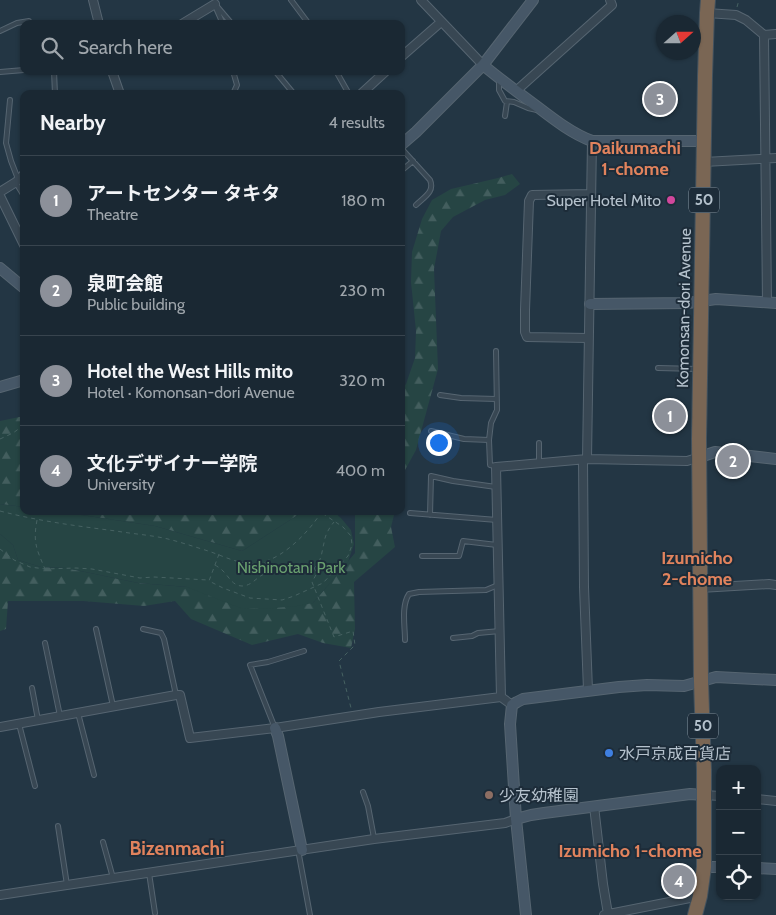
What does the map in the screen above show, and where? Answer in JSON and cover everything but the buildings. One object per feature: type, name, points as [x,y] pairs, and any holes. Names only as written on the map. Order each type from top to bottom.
[{"type":"highway","name":"Komonsan-dori Avenue","points":[[695,915],[704,867],[700,588],[700,369],[708,6]]},
{"type":"street","points":[[93,0],[98,20]]},
{"type":"street","points":[[421,0],[483,65],[581,137],[592,142],[705,141]]},
{"type":"street","points":[[405,143],[483,65],[532,0]]},
{"type":"street","points":[[516,91],[612,6],[610,0]]},
{"type":"street","points":[[189,20],[218,2]]},
{"type":"street","points":[[708,6],[746,20],[764,35],[776,34]]},
{"type":"street","points":[[405,54],[441,22]]},
{"type":"street","points":[[590,304],[688,303],[716,299],[772,303],[766,158],[764,35]]},
{"type":"street","points":[[113,75],[119,90]]},
{"type":"street","points":[[365,90],[382,75]]},
{"type":"street","points":[[588,690],[584,587],[592,142]]},
{"type":"street","points":[[704,162],[776,158]]},
{"type":"street","points":[[0,192],[19,178]]},
{"type":"street","points":[[588,338],[527,337],[525,310],[529,201],[532,196],[591,194]]},
{"type":"street","points":[[0,196],[20,236]]},
{"type":"street","points":[[0,268],[20,285]]},
{"type":"street","points":[[0,387],[20,381]]},
{"type":"street","points":[[501,697],[496,467],[585,459],[687,461],[715,452],[776,459]]},
{"type":"street","points":[[700,588],[776,585]]},
{"type":"street","points":[[526,915],[516,819],[510,724],[512,706],[522,699],[588,690],[647,685],[684,686],[716,677],[776,680]]},
{"type":"street","points":[[0,727],[176,695],[180,696],[190,738],[501,697],[512,706]]},
{"type":"street","points":[[275,728],[302,850]]},
{"type":"street","points":[[0,895],[374,839],[505,823],[531,815],[594,806],[690,794],[716,796]]},
{"type":"street","points":[[761,799],[776,801]]},
{"type":"street","points":[[594,806],[606,914],[700,896]]},
{"type":"street","points":[[704,867],[716,867]]},
{"type":"street","points":[[761,868],[776,869]]},
{"type":"lane","points":[[291,0],[306,20]]},
{"type":"lane","points":[[218,2],[222,20]]},
{"type":"lane","points":[[218,2],[229,20]]},
{"type":"lane","points":[[0,31],[20,22]]},
{"type":"lane","points":[[0,72],[20,70]]},
{"type":"lane","points":[[54,75],[55,90]]},
{"type":"lane","points":[[234,75],[237,85],[235,90]]},
{"type":"lane","points":[[277,75],[291,90]]},
{"type":"lane","points":[[338,75],[347,90]]},
{"type":"lane","points":[[500,79],[499,90],[507,102],[505,116]]},
{"type":"lane","points":[[10,100],[6,143],[11,161],[19,178]]},
{"type":"lane","points":[[507,102],[514,102],[528,108],[542,110]]},
{"type":"lane","points":[[405,152],[433,186],[432,190],[416,205]]},
{"type":"lane","points":[[405,168],[413,161]]},
{"type":"lane","points":[[496,351],[497,410],[491,423],[489,440],[490,465],[496,467]]},
{"type":"lane","points":[[658,368],[700,369]]},
{"type":"lane","points":[[440,395],[496,399]]},
{"type":"lane","points":[[431,431],[464,439],[489,440]]},
{"type":"lane","points":[[539,443],[540,464]]},
{"type":"lane","points":[[430,515],[431,476],[497,487]]},
{"type":"lane","points":[[410,513],[497,520]]},
{"type":"lane","points":[[422,556],[459,556],[463,541],[498,544]]},
{"type":"lane","points":[[405,640],[406,599],[409,594],[486,590],[498,585]]},
{"type":"lane","points":[[96,629],[113,706]]},
{"type":"lane","points":[[143,629],[161,633],[164,639],[176,695]]},
{"type":"lane","points":[[453,638],[500,631]]},
{"type":"lane","points":[[45,643],[60,716]]},
{"type":"lane","points":[[275,728],[250,665],[268,662],[304,651]]},
{"type":"lane","points":[[32,688],[38,720]]},
{"type":"lane","points":[[78,713],[94,775]]},
{"type":"lane","points":[[19,724],[35,786]]},
{"type":"lane","points":[[363,792],[368,806],[374,839]]},
{"type":"lane","points":[[58,826],[67,885]]},
{"type":"lane","points":[[103,842],[113,878]]},
{"type":"lane","points":[[302,850],[299,855],[310,915]]},
{"type":"lane","points":[[149,873],[155,913]]},
{"type":"path","points":[[737,10],[739,0]]},
{"type":"path","points":[[0,439],[20,428]]},
{"type":"path","points":[[0,512],[43,521],[168,539],[247,564],[273,558],[290,546],[315,523],[319,515]]},
{"type":"path","points":[[0,549],[14,560],[30,567],[45,569],[92,569],[140,578],[209,580],[223,588],[250,598],[282,600],[324,583],[348,556],[352,545],[351,536],[344,527],[325,515]]},
{"type":"path","points":[[37,519],[34,535],[36,548],[45,569]]},
{"type":"path","points":[[215,565],[235,585],[243,586],[251,584],[268,572],[284,570],[305,572],[317,565],[324,540],[334,521]]},
{"type":"path","points":[[209,580],[219,554]]},
{"type":"path","points":[[264,561],[268,572]]},
{"type":"path","points":[[314,568],[316,573],[312,582],[334,637],[352,631],[355,645],[339,661],[353,716]]},
{"type":"green space","points":[[512,174],[520,184],[505,195],[485,200],[453,217],[441,231],[434,269],[438,369],[416,450],[405,470],[405,385],[415,358],[416,331],[411,282],[412,252],[422,219],[432,200],[451,189]]},
{"type":"green space","points":[[20,417],[20,506],[0,504],[0,421]]},
{"type":"green space","name":"Nishinotani Park","points":[[0,504],[20,506],[20,515],[82,515],[155,526],[242,551],[298,515],[338,515],[351,530],[354,544],[348,562],[313,603],[275,608],[243,609],[187,587],[138,583],[66,568],[41,567],[18,560],[13,545],[0,534]]},
{"type":"green space","points":[[82,515],[298,515],[242,551],[155,526]]},
{"type":"green space","points":[[355,515],[394,515],[391,527],[395,547],[354,582],[355,629],[351,648],[323,643],[298,634],[252,645],[191,619],[175,601],[144,606],[83,601],[8,601],[6,629],[0,631],[0,534],[13,545],[18,560],[41,567],[66,568],[138,583],[187,587],[313,603],[355,553]]},
{"type":"place","name":"Hotel the West Hills mito","points":[[660,99]]},
{"type":"place","name":"Super Hotel Mito","points":[[671,200]]},
{"type":"place","name":"アートセンター タキタ","points":[[670,416]]},
{"type":"place","name":"泉町会館","points":[[733,461]]},
{"type":"place","name":"水戸京成百貨店","points":[[609,753]]},
{"type":"place","name":"少友幼稚園","points":[[489,795]]},
{"type":"place","name":"文化デザイナー学院","points":[[679,881]]},
{"type":"district","name":"Daikumachi 1-chome","points":[[635,158]]},
{"type":"district","name":"Izumicho 2-chome","points":[[697,568]]},
{"type":"district","name":"Bizenmachi","points":[[177,848]]},
{"type":"district","name":"Izumicho 1-chome","points":[[630,851]]}]
